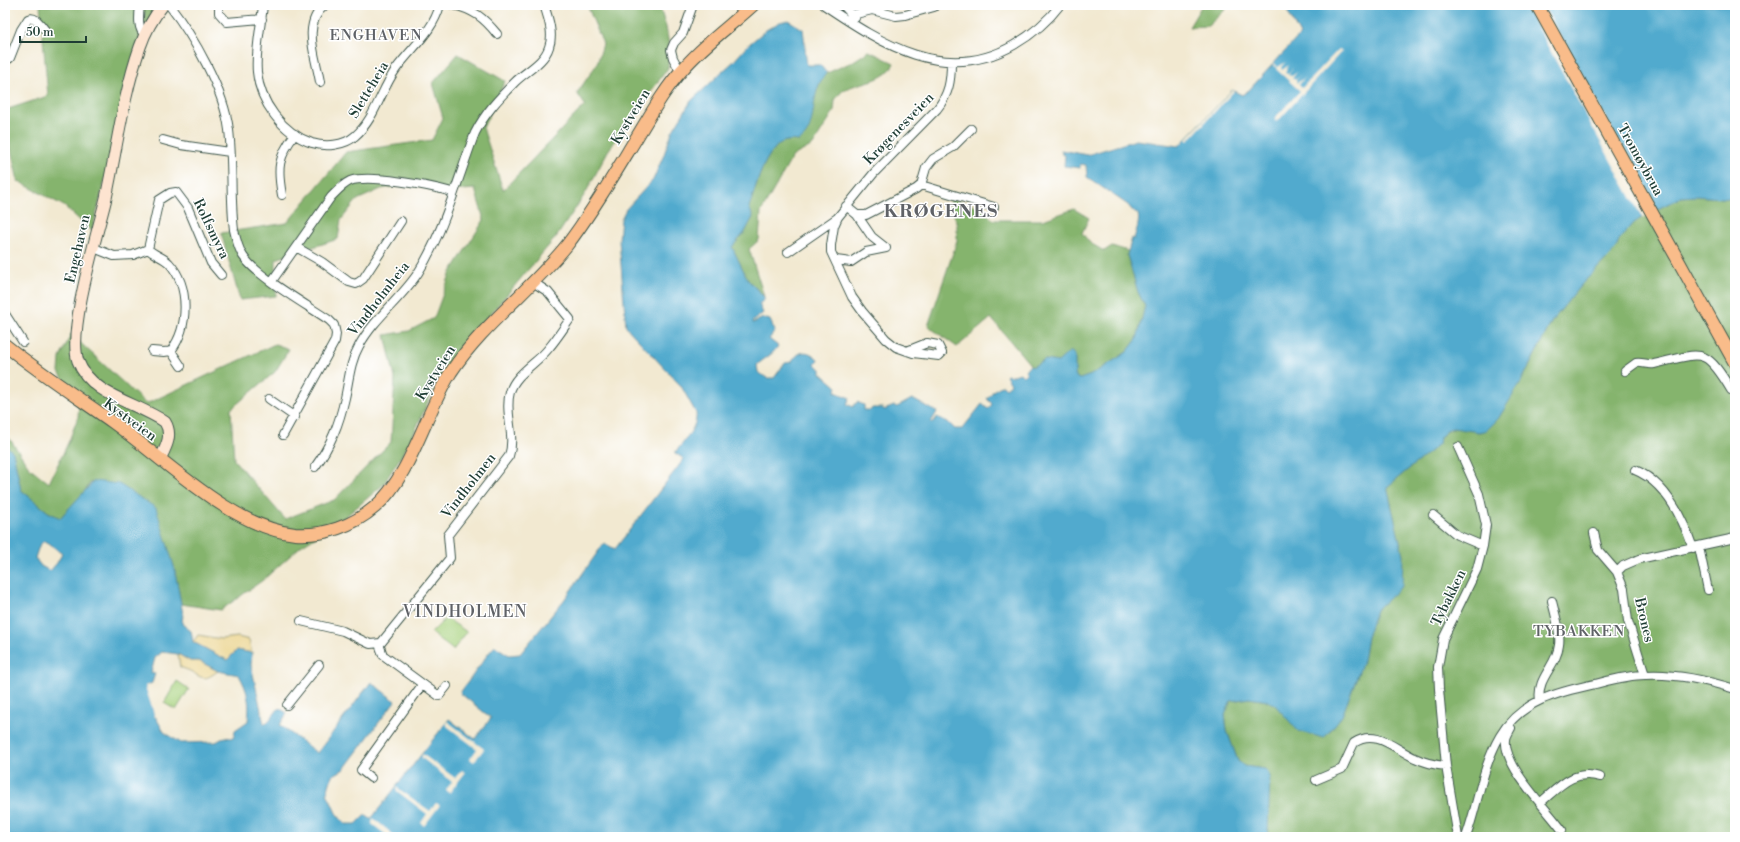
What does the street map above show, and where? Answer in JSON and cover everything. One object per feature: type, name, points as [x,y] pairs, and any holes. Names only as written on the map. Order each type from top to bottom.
[{"type":"main road","name":"Tromøybrua","points":[[1537,5],[1735,363]]},
{"type":"main road","name":"Kystveien","points":[[7,346],[83,403],[114,424],[160,460],[222,504],[265,528],[299,534],[327,531],[341,527],[365,514],[389,492],[406,463],[432,405],[452,372],[485,330],[534,282],[565,247],[585,221],[659,99],[680,71],[710,41],[754,6]]},
{"type":"street","points":[[140,5],[140,29],[145,35]]},
{"type":"street","name":"Engehaven","points":[[160,460],[167,445],[170,433],[165,422],[97,386],[85,375],[78,361],[75,348],[85,284],[127,91],[145,35],[154,16],[163,5]]},
{"type":"street","name":"Vindholmheia","points":[[169,5],[194,43],[221,98],[228,124],[232,218],[237,245],[249,264],[334,325],[336,334],[333,347],[312,380],[295,416],[283,434]]},
{"type":"street","points":[[219,5],[219,13],[227,22],[262,19]]},
{"type":"street","name":"Sletteheia","points":[[263,5],[257,56],[260,84],[268,105],[274,116],[295,134],[310,142],[321,145],[335,144],[349,140],[356,136],[371,114],[394,71],[428,32],[437,18],[440,5]]},
{"type":"street","points":[[320,82],[311,28],[315,15],[325,5]]},
{"type":"street","points":[[453,5],[474,11],[486,19],[497,34]]},
{"type":"street","name":"Vindholmheia","points":[[315,467],[328,449],[337,428],[352,363],[359,346],[367,333],[401,296],[418,273],[433,245],[475,133],[483,118],[516,81],[542,59],[549,48],[550,32],[544,5]]},
{"type":"street","points":[[680,71],[673,58],[671,50],[674,43],[683,33],[693,5]]},
{"type":"street","points":[[824,5],[877,37],[918,57],[951,62],[976,59],[1001,52],[1029,36],[1060,5]]},
{"type":"street","points":[[843,5],[877,37]]},
{"type":"street","points":[[852,15],[872,10],[896,16],[934,7]]},
{"type":"street","points":[[5,58],[7,60],[10,58],[21,30],[28,19],[31,18],[37,20],[44,30]]},
{"type":"street","name":"Krøgenesveien","points":[[907,351],[896,347],[862,311],[852,297],[832,252],[831,245],[834,226],[838,217],[846,206],[874,173],[938,109],[946,98],[949,90],[951,62]]},
{"type":"street","points":[[857,215],[873,213],[916,189],[921,185],[926,168],[933,159],[953,147],[971,129]]},
{"type":"street","points":[[282,195],[278,174],[279,163],[295,134]]},
{"type":"street","points":[[163,140],[182,145],[230,152]]},
{"type":"street","points":[[272,281],[331,197],[340,188],[350,182],[366,179],[432,186],[452,192]]},
{"type":"street","points":[[921,185],[994,207]]},
{"type":"street","name":"Rolfsmyra","points":[[148,249],[159,200],[170,193],[176,192],[188,208],[212,263],[221,275]]},
{"type":"street","points":[[836,260],[851,262],[866,252],[886,248],[872,237],[857,215],[846,206]]},
{"type":"street","points":[[788,252],[838,217]]},
{"type":"street","name":"Vindholmheia","points":[[296,247],[322,262],[350,282],[356,284],[363,279],[401,221]]},
{"type":"street","points":[[94,248],[119,256],[133,255],[148,249],[168,263],[176,272],[185,298],[184,315],[179,334],[171,351]]},
{"type":"street","name":"Vindholmen","points":[[378,644],[389,636],[450,558],[448,535],[509,456],[512,448],[509,405],[510,392],[517,379],[548,349],[570,319],[548,292],[534,282]]},
{"type":"street","points":[[5,314],[22,342]]},
{"type":"street","points":[[152,350],[164,352],[171,351]]},
{"type":"street","points":[[171,351],[181,366]]},
{"type":"street","points":[[1625,371],[1636,363],[1651,365],[1684,357],[1702,356],[1712,361],[1731,390],[1735,393]]},
{"type":"street","points":[[269,399],[295,416]]},
{"type":"street","name":"Tybakken","points":[[1458,446],[1479,494],[1484,509],[1486,525],[1483,546],[1477,569],[1452,620],[1441,648],[1438,667],[1438,689],[1446,766],[1458,837]]},
{"type":"street","points":[[1635,470],[1647,476],[1672,504],[1696,547],[1708,590]]},
{"type":"street","points":[[1432,515],[1457,535],[1483,546]]},
{"type":"street","name":"Brones","points":[[1594,533],[1598,550],[1617,572],[1624,589],[1628,621],[1645,674]]},
{"type":"street","points":[[1617,572],[1623,566],[1639,559],[1735,538]]},
{"type":"street","points":[[1540,700],[1539,693],[1541,682],[1557,654],[1560,644],[1552,601]]},
{"type":"street","points":[[301,621],[343,631],[367,643],[378,644],[383,655],[439,696],[447,686]]},
{"type":"street","points":[[287,705],[319,665]]},
{"type":"street","points":[[1466,837],[1490,756],[1508,725],[1517,715],[1540,700],[1563,691],[1645,674],[1694,678],[1735,689]]},
{"type":"street","points":[[370,778],[361,770],[422,685]]},
{"type":"street","points":[[1508,725],[1511,728],[1506,739],[1506,747],[1512,762],[1528,790],[1562,830]]},
{"type":"street","points":[[1316,780],[1342,769],[1354,743],[1367,739],[1384,740],[1416,759],[1446,766]]},
{"type":"street","points":[[1540,803],[1562,784],[1576,776],[1590,774],[1600,777]]},
{"type":"green space","points":[[40,5],[170,5],[154,21],[140,43],[92,231],[64,206],[18,181],[5,123],[5,110],[48,96]]},
{"type":"green space","points":[[587,5],[659,5],[666,27],[669,45],[668,68],[608,151],[585,194],[557,236],[458,352],[431,395],[410,442],[383,485],[344,518],[301,546],[263,580],[221,610],[181,604],[174,566],[91,482],[81,496],[60,518],[48,512],[21,490],[13,452],[5,445],[5,432],[29,467],[49,483],[69,441],[78,417],[79,404],[59,372],[60,358],[71,334],[146,404],[275,344],[289,349],[275,372],[231,409],[234,460],[285,519],[334,500],[391,442],[395,378],[385,335],[409,331],[434,318],[451,272],[484,220],[475,189],[437,192],[413,183],[381,189],[357,200],[341,220],[338,239],[276,259],[276,296],[240,300],[221,233],[287,223],[346,152],[432,140],[443,118],[433,83],[458,54],[505,81],[483,128],[503,190],[585,105],[577,93],[597,64],[603,44]]},
{"type":"green space","points":[[1202,5],[1230,5],[1208,26],[1189,27]]},
{"type":"green space","points":[[869,51],[894,63],[885,74],[880,77],[852,86],[840,94],[835,100],[834,111],[813,145],[793,156],[761,212],[759,240],[749,249],[764,296],[748,280],[732,247],[745,232],[753,217],[749,207],[766,160],[781,143],[787,141],[799,141],[821,79],[827,73],[852,62]]},
{"type":"green space","points":[[1694,196],[1735,199],[1735,837],[1266,837],[1268,832],[1265,769],[1244,766],[1238,761],[1227,731],[1225,715],[1231,701],[1249,698],[1268,701],[1275,705],[1287,717],[1327,735],[1342,715],[1363,661],[1367,637],[1376,610],[1403,555],[1387,487],[1439,444],[1440,437],[1445,433],[1458,428],[1479,432],[1498,419],[1527,371],[1552,321],[1580,286],[1616,249],[1619,240],[1634,223],[1644,216],[1681,197]]},
{"type":"green space","points":[[952,199],[982,208],[993,220],[1043,220],[1074,209],[1089,218],[1082,233],[1090,243],[1104,251],[1112,246],[1128,251],[1127,255],[1138,292],[1145,306],[1137,339],[1127,352],[1091,375],[1080,379],[1077,378],[1075,374],[1075,355],[1070,352],[1058,362],[1045,360],[1032,367],[991,318],[957,347],[928,326],[957,241],[957,222],[949,204]]},
{"type":"green space","points":[[446,618],[467,632],[453,650],[431,633]]},
{"type":"green space","points":[[177,681],[189,689],[176,710],[164,703]]},
{"type":"sand","points":[[198,635],[221,639],[238,637],[249,640],[252,653],[237,650],[227,660],[193,642]]},
{"type":"sand","points":[[178,654],[190,661],[199,661],[218,671],[203,678],[180,667]]},
{"type":"water","points":[[1284,5],[1735,5],[1735,199],[1695,196],[1681,197],[1644,216],[1634,223],[1619,240],[1616,249],[1580,286],[1552,321],[1521,382],[1498,419],[1487,430],[1479,432],[1453,428],[1449,429],[1440,437],[1439,444],[1387,487],[1403,555],[1402,586],[1376,610],[1367,637],[1363,661],[1342,716],[1324,738],[1298,731],[1275,705],[1268,701],[1249,698],[1231,701],[1225,715],[1227,731],[1238,761],[1244,766],[1265,769],[1270,776],[1268,832],[1266,837],[5,837],[5,445],[13,452],[21,490],[48,512],[60,518],[94,481],[119,484],[156,508],[174,566],[183,614],[182,624],[191,631],[193,642],[227,660],[237,650],[252,653],[251,665],[264,724],[267,723],[279,708],[287,713],[280,725],[317,753],[371,682],[395,701],[344,769],[332,776],[327,793],[336,813],[345,824],[356,824],[365,815],[371,819],[449,719],[475,739],[491,718],[460,693],[488,654],[495,646],[509,655],[520,654],[564,600],[604,543],[615,549],[684,459],[675,453],[695,424],[696,413],[681,386],[626,327],[619,240],[621,219],[626,209],[653,180],[672,132],[691,101],[734,61],[748,45],[766,30],[780,22],[788,20],[803,29],[807,65],[820,65],[827,73],[817,90],[812,119],[805,135],[799,141],[781,143],[766,160],[749,207],[753,217],[745,232],[732,247],[748,280],[765,299],[759,304],[763,313],[752,322],[753,323],[763,318],[770,320],[775,331],[769,339],[778,346],[757,365],[758,372],[767,378],[774,378],[785,363],[792,362],[800,353],[807,352],[818,359],[815,365],[821,369],[821,373],[837,387],[835,392],[850,398],[847,404],[853,407],[857,402],[864,405],[864,410],[883,408],[884,410],[894,406],[897,407],[912,399],[937,412],[931,422],[933,423],[937,417],[948,422],[955,429],[962,429],[982,404],[988,409],[992,404],[987,399],[994,390],[1003,385],[1006,388],[1011,384],[1006,376],[1007,375],[1011,376],[1020,373],[1023,376],[1027,373],[1025,371],[1030,365],[1032,367],[1045,360],[1058,362],[1070,351],[1075,355],[1075,374],[1077,378],[1080,379],[1091,375],[1127,352],[1137,339],[1145,306],[1138,292],[1127,255],[1132,238],[1134,239],[1138,226],[1138,214],[1128,205],[1087,177],[1086,165],[1080,164],[1080,168],[1064,166],[1065,155],[1062,154],[1061,150],[1087,155],[1136,140],[1179,146],[1232,90],[1242,95],[1249,90],[1300,35]],"holes":[[[44,541],[49,543],[62,554],[50,571],[41,566],[35,558],[39,546]],[[162,652],[178,654],[190,661],[199,661],[218,671],[239,675],[248,697],[249,714],[248,721],[235,730],[234,736],[231,738],[225,737],[216,742],[181,743],[164,732],[155,716],[146,686],[152,683],[155,674],[151,673],[155,658]]]},
{"type":"pier","points":[[1525,5],[1543,5],[1657,211],[1643,219]]},
{"type":"pier","points":[[1339,49],[1342,51],[1277,122],[1274,119],[1300,91],[1276,69],[1277,68],[1273,64],[1274,63],[1278,67],[1286,62],[1281,67],[1282,70],[1289,65],[1285,72],[1288,73],[1293,68],[1288,75],[1292,76],[1297,72],[1292,79],[1296,79],[1300,75],[1296,80],[1297,83],[1304,78],[1299,85],[1302,88]]},
{"type":"pier","points":[[1232,90],[1234,91],[1188,141],[1186,139]]},
{"type":"pier","points":[[155,683],[148,687],[158,716],[155,717],[145,686]]},
{"type":"pier","points":[[447,721],[484,749],[474,762],[470,759],[477,749],[447,726]]},
{"type":"pier","points":[[422,754],[455,778],[462,770],[465,773],[449,793],[446,790],[452,782],[422,758]]},
{"type":"pier","points":[[396,787],[430,811],[436,803],[440,805],[424,826],[421,823],[427,814],[397,791]]},
{"type":"pier","points":[[373,818],[396,837],[389,837],[372,824]]},
{"type":"district","name":"ENGHAVEN","points":[[376,35]]},
{"type":"district","name":"KRØGENES","points":[[941,211]]},
{"type":"district","name":"VINDHOLMEN","points":[[465,612]]},
{"type":"district","name":"TYBAKKEN","points":[[1579,631]]}]
